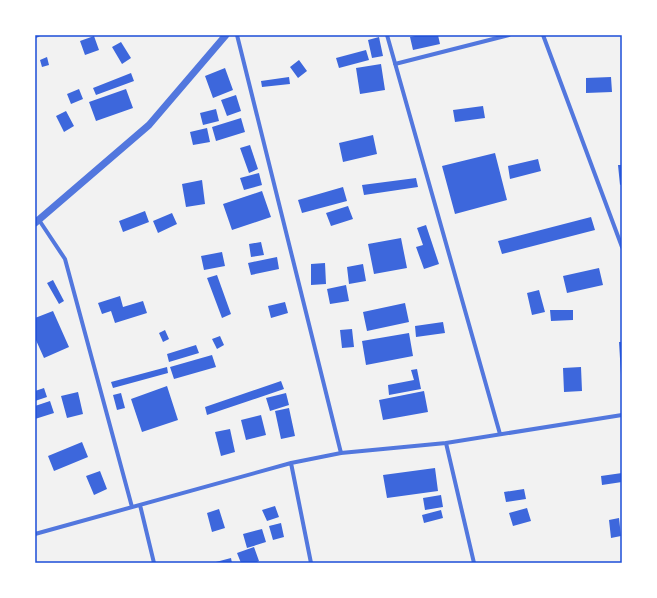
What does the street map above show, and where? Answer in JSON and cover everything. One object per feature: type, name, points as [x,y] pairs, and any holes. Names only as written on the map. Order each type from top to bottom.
[{"type":"street","points":[[132,507],[65,259],[37,221],[149,126],[226,35]]},
{"type":"street","points":[[237,35],[341,453]]},
{"type":"street","points":[[386,35],[500,434]]},
{"type":"street","points":[[395,64],[509,35]]},
{"type":"street","points":[[543,35],[622,247]]},
{"type":"street","points":[[35,534],[292,463],[341,453],[446,443],[622,415]]},
{"type":"street","points":[[446,443],[474,563]]},
{"type":"street","points":[[292,463],[311,563]]},
{"type":"street","points":[[140,505],[154,563]]},
{"type":"building","points":[[420,35],[438,35],[440,44],[413,50],[410,37]]},
{"type":"building","points":[[94,36],[99,50],[85,55],[80,41]]},
{"type":"building","points":[[379,37],[383,56],[372,58],[368,40]]},
{"type":"building","points":[[121,42],[131,58],[122,64],[112,47]]},
{"type":"building","points":[[366,50],[369,60],[339,68],[336,58]]},
{"type":"building","points":[[47,57],[49,65],[42,67],[40,60]]},
{"type":"building","points":[[299,60],[307,71],[298,78],[290,67]]},
{"type":"building","points":[[381,64],[385,90],[360,94],[356,68]]},
{"type":"building","points":[[225,68],[233,90],[213,98],[205,76]]},
{"type":"building","points":[[131,73],[134,81],[96,95],[93,88]]},
{"type":"building","points":[[289,77],[290,84],[262,87],[261,81]]},
{"type":"building","points":[[611,77],[612,92],[586,93],[586,78]]},
{"type":"building","points":[[79,89],[83,99],[71,104],[67,94]]},
{"type":"building","points":[[126,89],[133,108],[96,121],[89,102]]},
{"type":"building","points":[[236,95],[241,111],[227,116],[221,100]]},
{"type":"building","points":[[483,106],[485,118],[455,122],[453,110]]},
{"type":"building","points":[[216,109],[219,121],[203,125],[200,113]]},
{"type":"building","points":[[66,111],[74,126],[64,132],[56,116]]},
{"type":"building","points":[[241,118],[245,132],[216,141],[212,127]]},
{"type":"building","points":[[207,128],[210,142],[193,145],[190,132]]},
{"type":"building","points":[[373,135],[377,154],[343,162],[339,143]]},
{"type":"building","points":[[250,145],[258,169],[249,173],[240,148]]},
{"type":"building","points":[[495,153],[507,200],[455,214],[442,166]]},
{"type":"building","points":[[538,159],[541,171],[510,179],[508,166]]},
{"type":"building","points":[[618,165],[622,165],[622,184],[620,185]]},
{"type":"building","points":[[259,173],[262,185],[244,190],[240,178]]},
{"type":"building","points":[[416,178],[418,187],[364,195],[362,185]]},
{"type":"building","points":[[202,180],[205,204],[186,207],[182,184]]},
{"type":"building","points":[[343,187],[347,201],[302,213],[298,200]]},
{"type":"building","points":[[262,191],[271,217],[232,230],[223,204]]},
{"type":"building","points":[[348,206],[353,219],[331,226],[326,213]]},
{"type":"building","points":[[145,211],[149,222],[123,232],[119,221]]},
{"type":"building","points":[[172,213],[177,224],[158,233],[153,221]]},
{"type":"building","points":[[591,217],[595,230],[502,254],[498,241]]},
{"type":"building","points":[[426,225],[439,264],[424,269],[416,247],[423,245],[417,228]]},
{"type":"building","points":[[401,238],[407,268],[374,274],[368,244]]},
{"type":"building","points":[[261,242],[264,255],[251,257],[249,244]]},
{"type":"building","points":[[222,252],[225,266],[204,270],[201,256]]},
{"type":"building","points":[[277,257],[279,269],[251,275],[248,263]]},
{"type":"building","points":[[325,263],[326,284],[311,285],[311,264]]},
{"type":"building","points":[[363,264],[366,281],[349,284],[347,267]]},
{"type":"building","points":[[599,268],[603,285],[567,293],[563,276]]},
{"type":"building","points":[[217,275],[231,314],[222,318],[207,278]]},
{"type":"building","points":[[53,280],[64,301],[59,304],[47,283]]},
{"type":"building","points":[[346,285],[349,301],[330,304],[327,289]]},
{"type":"building","points":[[539,290],[545,312],[532,315],[527,293]]},
{"type":"building","points":[[120,296],[123,307],[143,301],[147,313],[115,323],[111,311],[102,314],[98,303]]},
{"type":"building","points":[[285,302],[288,313],[271,318],[268,306]]},
{"type":"building","points":[[405,303],[409,322],[367,331],[363,312]]},
{"type":"building","points":[[550,310],[573,310],[573,320],[551,321]]},
{"type":"building","points":[[53,311],[69,347],[44,358],[35,338],[35,318]]},
{"type":"building","points":[[443,322],[445,333],[416,337],[415,326]]},
{"type":"building","points":[[352,329],[354,347],[342,348],[340,330]]},
{"type":"building","points":[[165,330],[169,339],[163,342],[159,333]]},
{"type":"building","points":[[409,333],[413,356],[366,365],[362,341]]},
{"type":"building","points":[[220,336],[224,345],[217,349],[212,339]]},
{"type":"building","points":[[619,342],[622,342],[622,375],[621,375]]},
{"type":"building","points":[[196,345],[199,353],[169,362],[167,354]]},
{"type":"building","points":[[212,355],[216,367],[174,379],[170,367]]},
{"type":"building","points":[[167,367],[168,373],[113,388],[111,382]]},
{"type":"building","points":[[581,367],[582,391],[564,392],[563,368]]},
{"type":"building","points":[[417,369],[421,389],[389,395],[388,385],[414,380],[411,370]]},
{"type":"building","points":[[281,381],[284,389],[207,415],[205,407]]},
{"type":"building","points":[[167,386],[178,420],[142,432],[131,399]]},
{"type":"building","points":[[44,388],[47,397],[35,401],[35,391]]},
{"type":"building","points":[[424,391],[428,412],[383,420],[379,400]]},
{"type":"building","points":[[78,392],[83,414],[67,418],[61,396]]},
{"type":"building","points":[[121,393],[125,408],[117,410],[113,395]]},
{"type":"building","points":[[286,393],[289,405],[270,411],[266,398]]},
{"type":"building","points":[[50,401],[54,413],[35,419],[35,406]]},
{"type":"building","points":[[289,408],[295,436],[281,439],[275,411]]},
{"type":"building","points":[[261,415],[266,435],[246,440],[241,420]]},
{"type":"building","points":[[230,429],[235,452],[221,456],[215,432]]},
{"type":"building","points":[[82,442],[88,457],[54,471],[48,456]]},
{"type":"building","points":[[435,468],[438,491],[387,498],[383,475]]},
{"type":"building","points":[[100,471],[107,489],[94,495],[86,476]]},
{"type":"building","points":[[622,473],[622,482],[602,485],[601,476]]},
{"type":"building","points":[[524,489],[526,499],[506,502],[504,492]]},
{"type":"building","points":[[441,495],[443,507],[425,510],[423,498]]},
{"type":"building","points":[[275,506],[279,517],[267,521],[262,510]]},
{"type":"building","points":[[527,508],[531,521],[513,526],[509,513]]},
{"type":"building","points":[[219,509],[225,528],[212,532],[207,513]]},
{"type":"building","points":[[441,510],[443,518],[424,523],[422,515]]},
{"type":"building","points":[[619,518],[621,536],[611,538],[609,520]]},
{"type":"building","points":[[281,523],[284,537],[273,540],[269,526]]},
{"type":"building","points":[[262,529],[266,542],[247,548],[243,534]]},
{"type":"building","points":[[254,547],[259,561],[255,563],[241,563],[237,553]]},
{"type":"building","points":[[231,558],[232,563],[212,563]]}]
